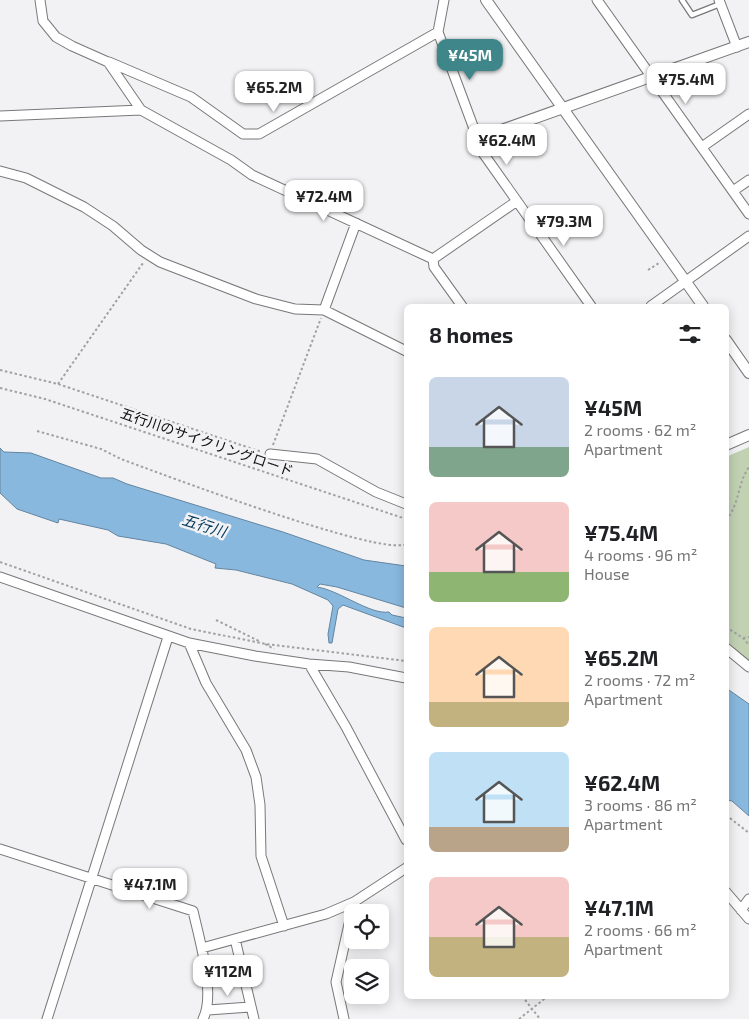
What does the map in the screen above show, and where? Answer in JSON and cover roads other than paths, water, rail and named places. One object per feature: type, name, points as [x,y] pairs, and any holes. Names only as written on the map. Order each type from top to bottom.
[{"type":"street","points":[[40,0],[43,21],[56,37],[72,46],[191,97],[244,134],[259,134],[438,32]]},
{"type":"street","points":[[444,0],[438,32],[483,153],[590,304]]},
{"type":"street","points":[[486,0],[701,304]]},
{"type":"street","points":[[597,0],[749,214]]},
{"type":"street","points":[[719,2],[737,47]]},
{"type":"street","points":[[479,138],[749,42]]},
{"type":"street","points":[[108,62],[141,110],[231,160],[252,175],[433,259]]},
{"type":"street","points":[[0,116],[141,110]]},
{"type":"street","points":[[702,148],[749,114]]},
{"type":"street","points":[[0,171],[26,178],[84,206],[160,262],[256,299],[295,309],[324,310],[404,350]]},
{"type":"street","points":[[733,191],[749,180]]},
{"type":"street","points":[[433,259],[517,201]]},
{"type":"street","points":[[324,310],[356,223]]},
{"type":"street","points":[[654,304],[749,236]]},
{"type":"street","points":[[433,259],[434,267],[461,304]]},
{"type":"street","points":[[729,344],[749,373]]},
{"type":"street","points":[[729,444],[749,434]]},
{"type":"street","points":[[270,454],[317,459],[376,492],[404,503]]},
{"type":"street","points":[[0,577],[68,599],[168,637],[189,643],[309,664],[349,667],[404,678]]},
{"type":"street","points":[[47,1019],[168,637]]},
{"type":"street","points":[[189,643],[206,683],[246,750],[256,777],[260,805],[261,856],[284,926]]},
{"type":"street","points":[[729,650],[749,667]]},
{"type":"street","points":[[309,664],[346,727],[404,836]]},
{"type":"street","points":[[0,849],[193,911],[202,948],[208,996],[208,1010],[203,1019]]},
{"type":"street","points":[[202,948],[326,914],[354,902],[404,869]]},
{"type":"street","points":[[729,896],[749,919]]},
{"type":"street","points":[[741,910],[749,898]]},
{"type":"street","points":[[344,1019],[336,982],[354,902]]},
{"type":"street","points":[[235,939],[254,1019]]},
{"type":"street","points":[[208,1010],[250,1007]]},
{"type":"lane","points":[[682,0],[692,15],[719,2]]},
{"type":"water","name":"五行川","points":[[0,448],[4,452],[31,453],[101,478],[113,478],[364,560],[404,566],[404,607],[337,587],[320,584],[317,587],[326,589],[373,610],[389,612],[392,615],[404,618],[404,627],[343,605],[338,609],[332,643],[329,643],[328,634],[333,606],[328,600],[292,584],[236,570],[215,568],[216,564],[166,544],[118,536],[108,530],[59,519],[58,523],[17,509],[0,493]]},
{"type":"water","points":[[729,690],[749,704],[749,816],[729,800]]}]
